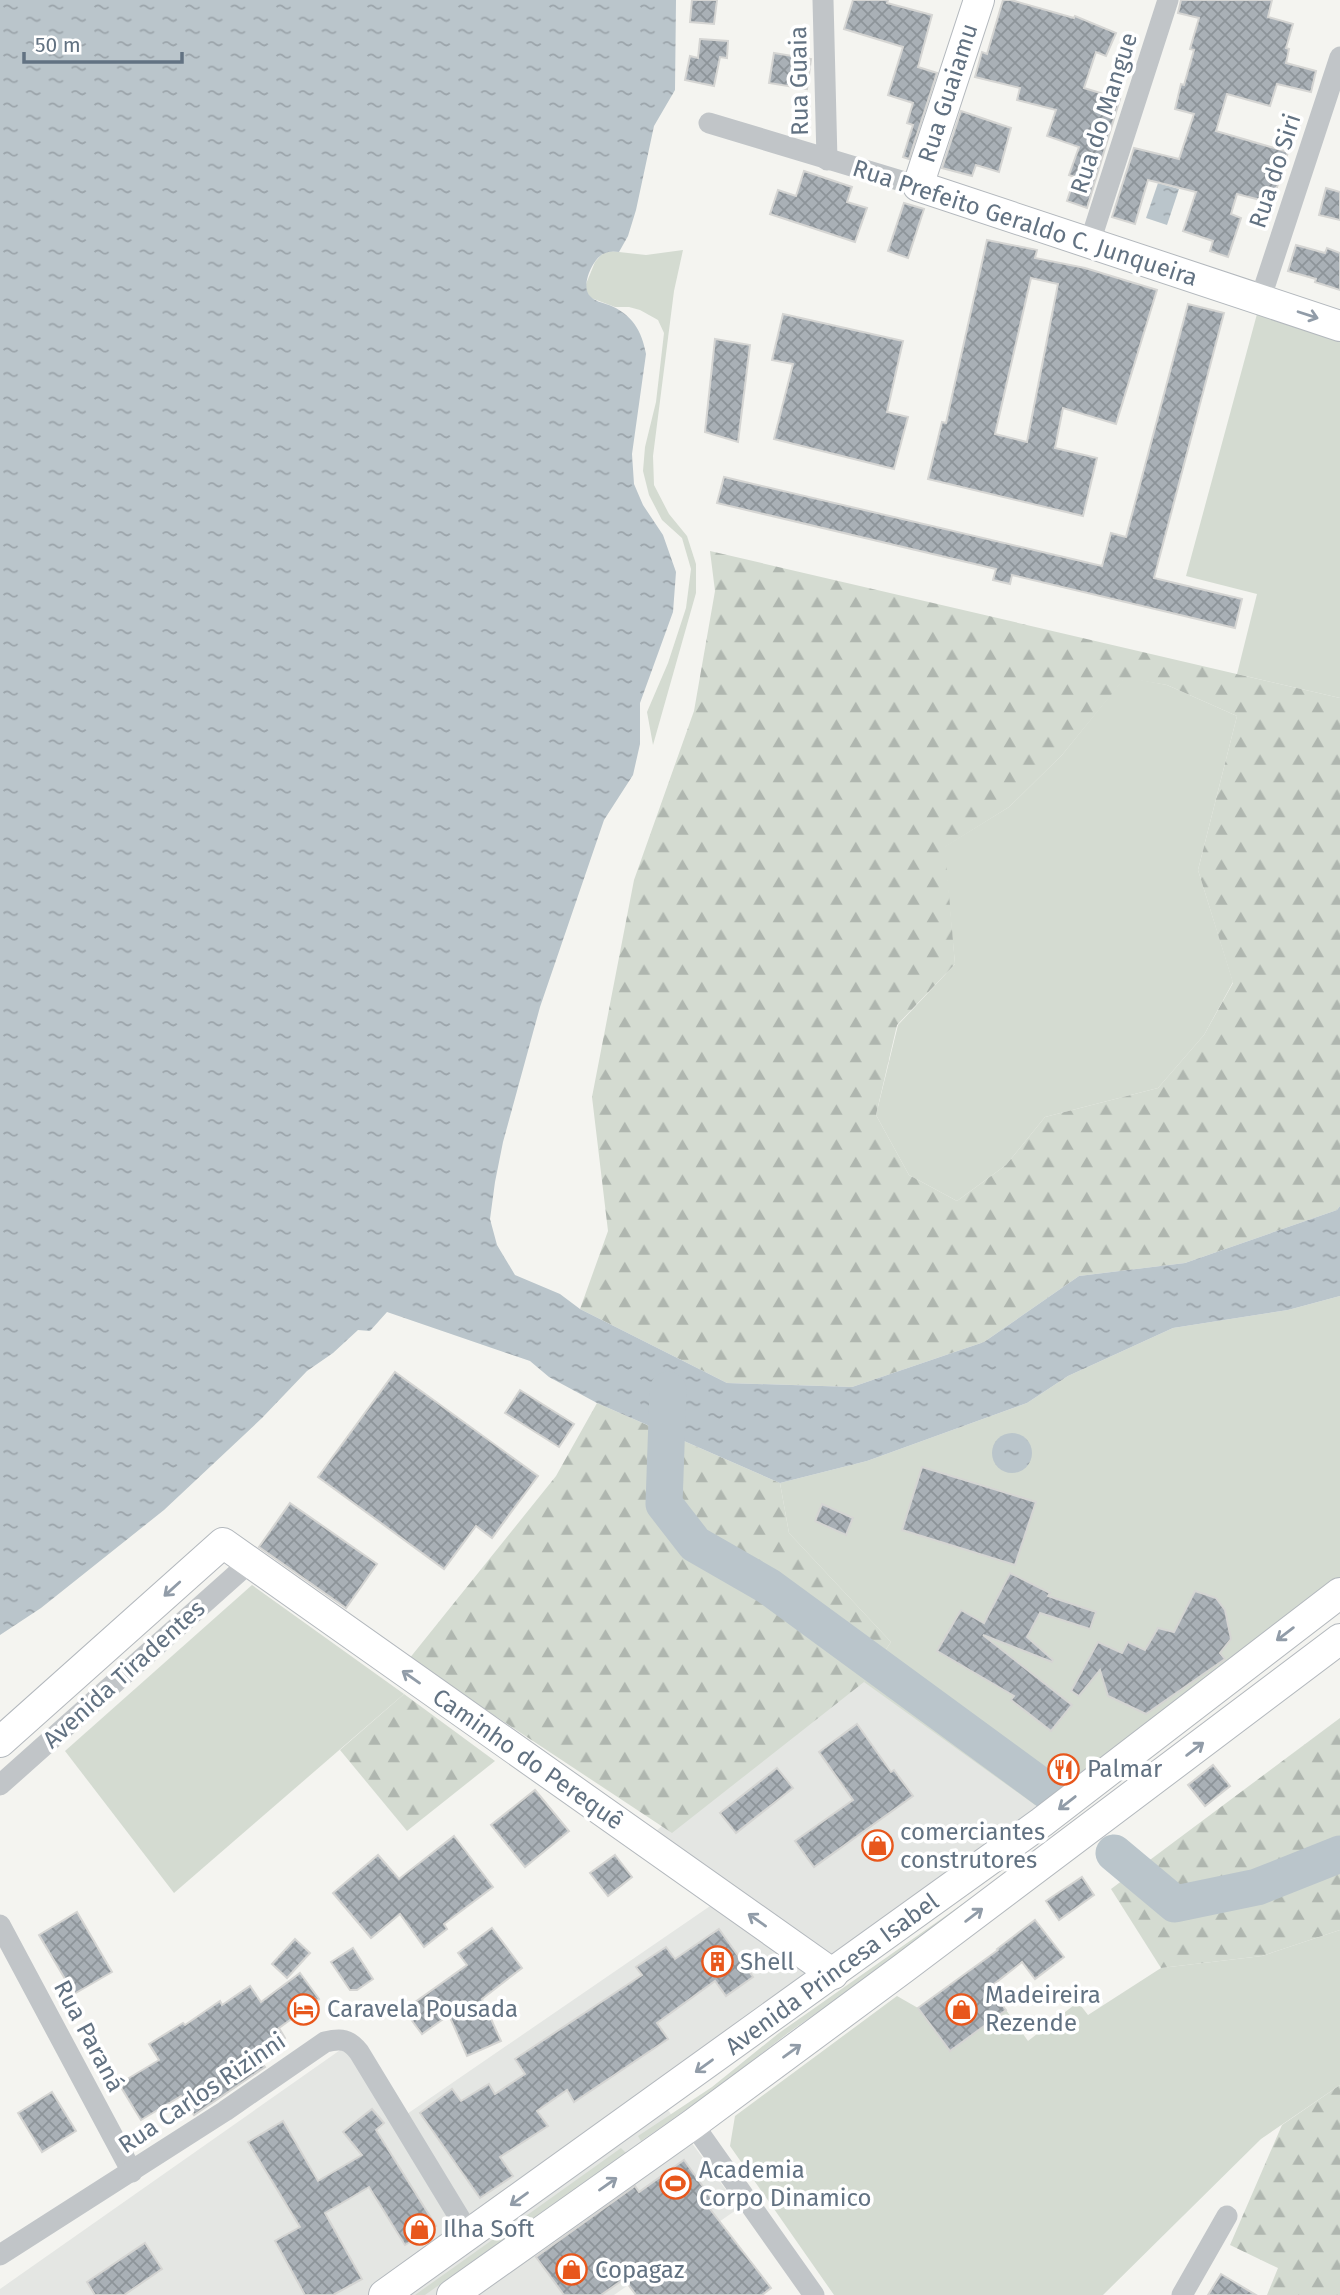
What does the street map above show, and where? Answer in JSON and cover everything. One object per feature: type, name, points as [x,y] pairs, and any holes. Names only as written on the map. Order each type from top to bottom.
[{"type":"main road","name":"Rua Guaiamu","points":[[918,186],[979,0]]},
{"type":"main road","name":"Rua Prefeito Geraldo C. Junqueira","points":[[918,186],[1340,326]]},
{"type":"main road","name":"Caminho do Perequê","points":[[223,1543],[833,1974]]},
{"type":"main road","name":"Avenida Tiradentes","points":[[0,1742],[223,1543]]},
{"type":"main road","name":"Avenida Princesa Isabel","points":[[384,2295],[1042,1822],[1340,1593]]},
{"type":"main road","name":"Avenida Princesa Isabel","points":[[452,2295],[693,2124],[1340,1639]]},
{"type":"street","name":"Rua Guaia","points":[[823,0],[827,160]]},
{"type":"street","name":"Rua do Mangue","points":[[1090,242],[1168,0]]},
{"type":"street","name":"Rua do Siri","points":[[1260,300],[1340,58]]},
{"type":"street","name":"Rua Prefeito Geraldo C. Junqueira","points":[[709,123],[918,186]]},
{"type":"street","name":"Avenida Tiradentes","points":[[0,1785],[249,1563]]},
{"type":"street","name":"Rua Paraná","points":[[0,1925],[132,2172]]},
{"type":"street","name":"Rua Carlos Rizinni","points":[[0,2255],[132,2172],[325,2042],[340,2038],[351,2042],[359,2052],[470,2235]]},
{"type":"street","points":[[693,2124],[814,2295]]},
{"type":"street","points":[[1182,2295],[1227,2216]]},
{"type":"shaded area","points":[[849,1662],[1066,1818],[665,2106],[739,2208],[614,2295],[0,2295],[0,2289],[343,2048],[407,2114],[732,1891],[654,1833]]},
{"type":"green space","points":[[683,250],[674,291],[653,456],[654,485],[669,514],[687,536],[696,564],[696,593],[653,745],[647,712],[668,663],[686,608],[691,569],[682,538],[662,520],[649,495],[643,471],[645,447],[656,402],[664,333],[658,320],[640,310],[615,307],[591,298],[586,291],[586,284],[595,262],[610,251],[646,255]]},
{"type":"green space","points":[[1257,314],[1340,342],[1340,698],[1237,674],[1257,594],[1186,576]]},
{"type":"green space","points":[[710,551],[1340,698],[1340,1206],[1337,1210],[1185,1263],[1079,1276],[984,1342],[852,1387],[727,1383],[580,1309],[608,1231],[592,1097],[634,880],[694,711],[715,591]],"holes":[[[1125,678],[1167,685],[1237,716],[1198,870],[1233,983],[1204,1035],[1158,1088],[1045,1117],[1006,1165],[957,1201],[909,1175],[876,1115],[897,1025],[955,964],[945,847],[1009,807],[1062,755]]]},
{"type":"green space","points":[[1125,677],[1167,685],[1237,716],[1198,870],[1233,982],[1204,1035],[1158,1088],[1045,1117],[1006,1165],[957,1201],[909,1175],[876,1115],[898,1025],[955,964],[944,847],[1009,807],[1062,755]]},
{"type":"green space","points":[[1340,1296],[1340,1580],[1229,1667],[1035,1805],[864,1682],[891,1642],[789,1533],[780,1483],[867,1461],[1027,1403],[1068,1376],[1173,1328],[1288,1310]]},
{"type":"green space","points":[[597,1403],[780,1483],[789,1533],[891,1642],[864,1682],[672,1833],[409,1659],[556,1476]]},
{"type":"green space","points":[[252,1585],[404,1694],[174,1893],[65,1751]]},
{"type":"green space","points":[[1340,1623],[1340,1629],[983,1896],[788,2033],[717,2088],[641,2141],[638,2136],[712,2087],[779,2033],[1112,1799]]},
{"type":"green space","points":[[404,1694],[495,1761],[407,1831],[340,1750]]},
{"type":"green space","points":[[1340,1718],[1340,1930],[1262,1956],[1161,1968],[1111,1889]]},
{"type":"green space","points":[[1340,1930],[1340,2085],[1261,2139],[1103,2295],[834,2295],[730,2146],[735,2116],[897,1996],[918,2008],[950,2051],[1006,2010],[1028,2041],[1078,2002],[1088,2015],[1161,1968],[1262,1956]]},
{"type":"green space","points":[[1340,2085],[1340,2295],[1267,2295],[1278,2268],[1230,2245],[1282,2125]]},
{"type":"green space","points":[[621,2148],[626,2153],[425,2295],[415,2295]]},
{"type":"water","points":[[0,0],[676,0],[675,90],[654,126],[628,236],[619,252],[605,253],[595,261],[586,286],[587,292],[596,301],[617,309],[630,318],[639,331],[644,346],[646,354],[632,454],[634,484],[643,505],[663,535],[676,572],[673,612],[640,703],[640,744],[633,775],[604,820],[540,1007],[503,1142],[490,1219],[497,1245],[515,1275],[560,1294],[580,1309],[727,1383],[852,1387],[984,1342],[1079,1276],[1185,1263],[1337,1210],[1340,1206],[1340,1296],[1288,1310],[1173,1328],[1068,1376],[1027,1403],[867,1461],[780,1483],[597,1403],[549,1377],[530,1361],[387,1312],[370,1331],[358,1330],[333,1353],[307,1371],[262,1418],[164,1510],[41,1608],[0,1635]]},
{"type":"water","points":[[1158,183],[1179,189],[1167,225],[1146,218]]},
{"type":"water","points":[[1012,1433],[1026,1439],[1032,1453],[1026,1467],[1012,1473],[998,1467],[992,1453],[998,1439]]},
{"type":"building","points":[[692,0],[717,0],[714,24],[690,22]]},
{"type":"building","points":[[853,0],[888,0],[887,3],[932,15],[918,67],[937,73],[909,159],[903,157],[913,125],[907,123],[913,103],[888,95],[903,47],[844,29]]},
{"type":"building","points":[[1003,0],[1074,18],[1075,16],[1116,33],[1106,56],[1096,52],[1084,88],[1120,99],[1087,208],[1067,201],[1075,177],[1069,175],[1079,147],[1047,136],[1056,110],[1017,100],[1020,88],[975,77],[982,52],[987,54]]},
{"type":"building","points":[[1181,0],[1272,0],[1268,17],[1293,24],[1286,48],[1289,49],[1286,63],[1316,71],[1311,92],[1277,84],[1270,106],[1227,94],[1216,131],[1288,152],[1272,203],[1237,194],[1231,214],[1241,218],[1228,257],[1210,251],[1213,241],[1183,231],[1196,192],[1148,180],[1135,224],[1112,217],[1134,148],[1179,159],[1194,114],[1175,109],[1194,50],[1190,49],[1199,18],[1178,13]]},
{"type":"building","points":[[700,39],[728,41],[727,58],[720,57],[714,86],[685,80],[690,56],[698,58]]},
{"type":"building","points":[[774,53],[811,59],[807,89],[769,83]]},
{"type":"building","points":[[961,111],[1011,128],[999,172],[976,165],[972,176],[942,168]]},
{"type":"building","points":[[804,171],[852,187],[847,202],[867,208],[855,242],[770,214],[778,190],[796,196]]},
{"type":"building","points":[[1326,188],[1340,192],[1340,220],[1319,215]]},
{"type":"building","points":[[904,203],[924,209],[908,258],[888,251]]},
{"type":"building","points":[[987,240],[1037,250],[1035,258],[1085,268],[1157,290],[1116,424],[1063,408],[1055,448],[1097,458],[1083,516],[928,479],[942,422],[946,423]],"holes":[[[1031,278],[1058,284],[1027,442],[995,434]]]},
{"type":"building","points":[[1296,245],[1325,253],[1327,248],[1340,253],[1340,290],[1288,271]]},
{"type":"building","points":[[1188,304],[1224,313],[1154,578],[1242,599],[1235,628],[1012,575],[1010,584],[993,580],[996,569],[717,503],[724,477],[1102,566],[1111,533],[1126,537]]},
{"type":"building","points":[[783,314],[903,341],[887,412],[908,417],[894,469],[774,439],[793,364],[772,360]]},
{"type":"building","points":[[715,339],[750,345],[738,442],[705,432]]},
{"type":"building","points":[[395,1372],[538,1476],[492,1538],[476,1526],[444,1569],[318,1477]]},
{"type":"building","points":[[520,1390],[574,1424],[559,1447],[505,1413]]},
{"type":"building","points":[[922,1467],[1036,1502],[1015,1565],[902,1530]]},
{"type":"building","points":[[290,1503],[377,1564],[346,1608],[259,1547]]},
{"type":"building","points":[[822,1504],[853,1518],[846,1535],[815,1521]]},
{"type":"building","points":[[1010,1573],[1050,1593],[1048,1596],[1096,1612],[1090,1629],[1040,1613],[1027,1637],[1053,1660],[1052,1662],[983,1635],[1072,1705],[1051,1731],[1011,1700],[1014,1696],[937,1651],[961,1610],[984,1623]]},
{"type":"building","points":[[1195,1591],[1216,1598],[1225,1610],[1231,1639],[1220,1653],[1225,1659],[1146,1714],[1108,1696],[1100,1670],[1079,1696],[1071,1691],[1098,1642],[1122,1653],[1128,1642],[1145,1650],[1158,1628],[1174,1632]]},
{"type":"building","points":[[857,1724],[891,1772],[894,1770],[913,1796],[814,1867],[795,1841],[853,1800],[819,1752]]},
{"type":"building","points":[[1213,1765],[1230,1786],[1205,1806],[1188,1785]]},
{"type":"building","points":[[777,1768],[793,1788],[736,1833],[720,1813]]},
{"type":"building","points":[[535,1790],[569,1831],[525,1867],[491,1825]]},
{"type":"building","points":[[454,1836],[493,1887],[444,1924],[447,1929],[424,1947],[400,1914],[371,1938],[333,1893],[378,1855],[399,1879]]},
{"type":"building","points":[[615,1855],[632,1877],[608,1896],[590,1873]]},
{"type":"building","points":[[1082,1877],[1094,1895],[1059,1920],[1046,1901]]},
{"type":"building","points":[[77,1912],[112,1972],[74,1994],[39,1935]]},
{"type":"building","points":[[1035,1920],[1064,1957],[1035,1979],[1022,1962],[989,1988],[1006,2010],[950,2051],[918,2008]]},
{"type":"building","points":[[492,1928],[522,1968],[482,1999],[501,2041],[467,2056],[449,2015],[422,2034],[404,2010],[467,1965],[458,1953]]},
{"type":"building","points":[[719,1929],[753,1977],[726,1996],[715,1981],[657,2023],[668,2039],[574,2102],[567,2090],[537,2111],[548,2126],[500,2157],[513,2176],[480,2198],[420,2113],[452,2089],[461,2101],[489,2084],[495,2094],[525,2074],[515,2059],[642,1975],[636,1967],[666,1947],[675,1959]]},
{"type":"building","points":[[295,1939],[310,1953],[287,1978],[272,1964]]},
{"type":"building","points":[[353,1948],[373,1979],[357,1990],[350,1990],[331,1962]]},
{"type":"building","points":[[300,1973],[319,1999],[279,2028],[285,2038],[258,2057],[265,2067],[194,2115],[181,2096],[141,2120],[119,2084],[159,2060],[149,2044],[183,2023],[185,2025],[220,2001],[222,2005],[250,1986],[261,2002]]},
{"type":"building","points":[[52,2092],[76,2131],[42,2152],[18,2113]]},
{"type":"building","points":[[372,2109],[384,2123],[376,2130],[436,2226],[405,2245],[369,2187],[325,2213],[362,2279],[333,2295],[305,2295],[275,2241],[300,2227],[248,2142],[283,2121],[318,2181],[362,2155],[343,2132]]},
{"type":"building","points":[[684,2160],[716,2205],[710,2209],[771,2288],[762,2295],[636,2295],[624,2279],[601,2295],[564,2295],[536,2257],[635,2186],[639,2192]]},
{"type":"building","points":[[145,2243],[162,2269],[124,2295],[95,2295],[87,2282]]},
{"type":"building","points":[[1221,2274],[1256,2295],[1208,2295]]},
{"type":"waterway","points":[[668,1390],[664,1504],[695,1544],[768,1586],[1049,1792]]},
{"type":"waterway","points":[[1114,1853],[1175,1904],[1257,1887],[1340,1854]]},
{"type":"place","name":"Palmar","points":[[1064,1769]]},
{"type":"place","name":"comerciantes construtores","points":[[877,1846]]},
{"type":"place","name":"Shell","points":[[717,1962]]},
{"type":"place","name":"Caravela Pousada","points":[[304,2009]]},
{"type":"place","name":"Madeireira Rezende","points":[[962,2009]]},
{"type":"place","name":"Academia Corpo Dinamico","points":[[676,2184]]},
{"type":"place","name":"Ilha Soft","points":[[420,2229]]},
{"type":"place","name":"Copagaz","points":[[572,2270]]}]
